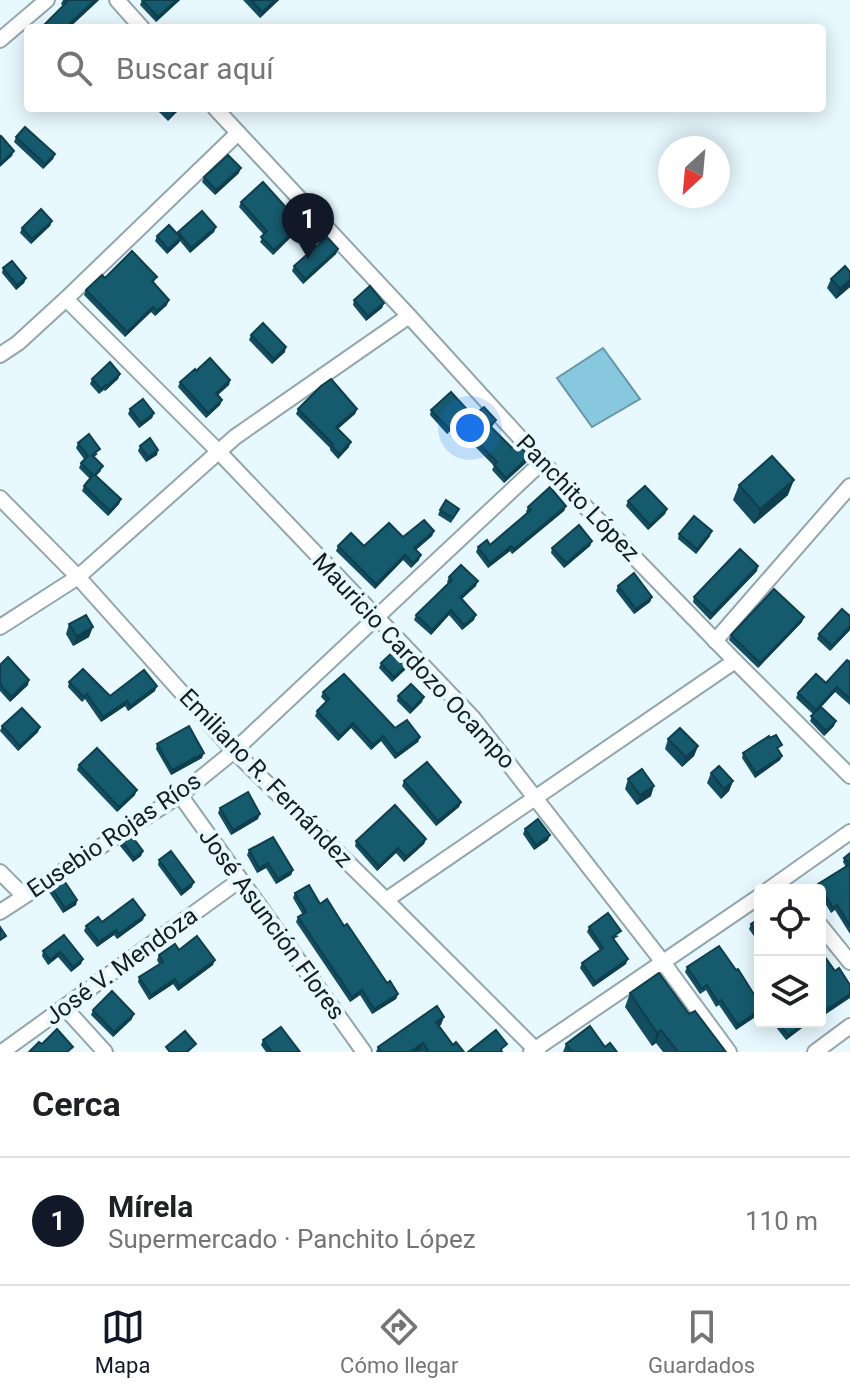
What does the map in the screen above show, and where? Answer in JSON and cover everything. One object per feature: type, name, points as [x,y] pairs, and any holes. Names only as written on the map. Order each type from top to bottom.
[{"type":"street","points":[[0,40],[47,0]]},
{"type":"street","points":[[117,0],[138,24]]},
{"type":"street","name":"Panchito López","points":[[219,112],[542,462],[850,776]]},
{"type":"street","points":[[0,355],[18,343],[66,299],[238,133]]},
{"type":"street","name":"Mauricio Cardozo Ocampo","points":[[66,299],[218,451],[473,718],[536,796],[729,1052]]},
{"type":"street","points":[[0,627],[78,577],[218,451],[409,316]]},
{"type":"street","name":"Eusebio Rojas Ríos","points":[[0,912],[180,795],[234,751],[542,462]]},
{"type":"street","points":[[715,641],[850,486]]},
{"type":"street","name":"Emiliano R. Fernández","points":[[0,498],[78,577],[234,751],[535,1051]]},
{"type":"street","points":[[386,900],[735,661]]},
{"type":"street","name":"José Asunción Flores","points":[[180,795],[364,1052]]},
{"type":"street","points":[[788,884],[850,832]]},
{"type":"street","points":[[0,872],[24,896]]},
{"type":"street","name":"José V. Mendoza","points":[[2,1052],[240,880]]},
{"type":"street","points":[[535,1051],[754,900]]},
{"type":"street","points":[[826,932],[850,962]]},
{"type":"street","points":[[65,1008],[105,1052]]},
{"type":"street","points":[[815,1052],[850,1026]]},
{"type":"water","points":[[603,348],[640,399],[592,427],[557,378]]},
{"type":"building","points":[[65,0],[95,0],[69,24],[45,24],[67,2]]},
{"type":"building","points":[[142,0],[176,0],[158,17]]},
{"type":"building","points":[[251,0],[275,0],[262,12]]},
{"type":"building","points":[[25,127],[55,154],[45,164],[16,137]]},
{"type":"building","points":[[0,137],[14,151],[0,164]]},
{"type":"building","points":[[228,155],[241,168],[216,190],[204,177]]},
{"type":"building","points":[[263,182],[301,224],[274,250],[261,237],[267,231],[241,202]]},
{"type":"building","points":[[41,209],[52,221],[32,239],[22,228]]},
{"type":"building","points":[[202,211],[216,227],[191,248],[178,232]]},
{"type":"building","points":[[169,225],[181,238],[168,249],[157,236]]},
{"type":"building","points":[[327,237],[338,249],[305,279],[294,266]]},
{"type":"building","points":[[132,251],[157,277],[152,281],[169,300],[157,311],[153,307],[127,332],[86,290],[102,275],[105,278]]},
{"type":"building","points":[[12,261],[26,278],[17,285],[3,268]]},
{"type":"building","points":[[845,266],[850,272],[850,280],[840,289],[831,279]]},
{"type":"building","points":[[370,286],[384,303],[368,316],[354,300]]},
{"type":"building","points":[[263,323],[286,347],[274,359],[251,335]]},
{"type":"building","points":[[210,358],[230,380],[216,393],[222,400],[208,413],[180,382]]},
{"type":"building","points":[[110,362],[120,374],[101,389],[92,379]]},
{"type":"building","points":[[331,379],[357,409],[336,427],[351,442],[339,454],[298,409]]},
{"type":"building","points":[[451,392],[473,416],[484,407],[496,420],[490,426],[512,448],[517,443],[529,456],[506,478],[494,465],[497,462],[457,421],[449,429],[431,410]]},
{"type":"building","points":[[143,399],[154,413],[141,423],[130,409]]},
{"type":"building","points":[[89,434],[100,449],[92,455],[103,466],[95,475],[121,499],[110,511],[84,486],[93,475],[81,463],[88,456],[78,443]]},
{"type":"building","points":[[150,438],[158,450],[148,457],[140,446]]},
{"type":"building","points":[[772,456],[794,480],[760,509],[739,485]]},
{"type":"building","points":[[645,486],[667,509],[650,525],[628,501]]},
{"type":"building","points":[[550,487],[566,506],[514,549],[511,546],[490,563],[478,547],[487,540],[490,545],[531,510],[528,507]]},
{"type":"building","points":[[446,500],[459,509],[453,518],[440,510]]},
{"type":"building","points":[[694,516],[712,531],[697,549],[679,534]]},
{"type":"building","points":[[424,520],[434,531],[414,548],[421,555],[413,563],[405,555],[376,584],[338,546],[351,533],[364,546],[389,523],[403,537]]},
{"type":"building","points":[[579,525],[592,541],[566,563],[552,548]]},
{"type":"building","points":[[740,549],[758,566],[712,614],[694,597]]},
{"type":"building","points":[[461,565],[478,581],[460,597],[476,615],[464,625],[451,610],[432,630],[416,615],[452,580],[449,577]]},
{"type":"building","points":[[634,573],[652,597],[636,609],[618,586]]},
{"type":"building","points":[[774,589],[804,617],[760,663],[731,635]]},
{"type":"building","points":[[842,609],[850,616],[850,626],[832,646],[819,634]]},
{"type":"building","points":[[86,615],[93,627],[77,636],[69,624]]},
{"type":"building","points":[[396,649],[409,663],[394,677],[381,663]]},
{"type":"building","points":[[8,657],[29,680],[11,697],[0,684],[0,665]]},
{"type":"building","points":[[847,660],[850,662],[850,699],[837,687],[816,710],[798,693],[816,674],[826,683]]},
{"type":"building","points":[[83,669],[110,696],[144,670],[157,686],[130,706],[127,701],[103,717],[87,694],[84,697],[69,682]]},
{"type":"building","points":[[344,674],[395,728],[407,720],[420,737],[397,754],[383,736],[373,745],[353,723],[340,736],[317,711],[329,699],[323,692]]},
{"type":"building","points":[[411,684],[424,697],[412,709],[398,696]]},
{"type":"building","points":[[821,707],[836,721],[826,731],[811,716]]},
{"type":"building","points":[[22,708],[40,727],[20,746],[2,726]]},
{"type":"building","points":[[189,726],[204,753],[172,770],[157,744]]},
{"type":"building","points":[[680,728],[698,746],[686,757],[668,739]]},
{"type":"building","points":[[776,735],[782,745],[777,748],[782,756],[756,773],[743,753],[769,736]]},
{"type":"building","points":[[97,748],[137,790],[119,807],[79,765]]},
{"type":"building","points":[[427,762],[461,802],[438,821],[404,781]]},
{"type":"building","points":[[719,766],[733,781],[724,789],[711,773]]},
{"type":"building","points":[[642,769],[654,786],[640,795],[628,779]]},
{"type":"building","points":[[248,792],[260,814],[233,830],[220,808]]},
{"type":"building","points":[[395,805],[426,839],[406,857],[398,848],[379,866],[356,841]]},
{"type":"building","points":[[538,819],[550,835],[536,845],[525,829]]},
{"type":"building","points":[[131,835],[143,851],[134,858],[122,841]]},
{"type":"building","points":[[273,837],[293,870],[278,879],[268,863],[259,868],[249,850]]},
{"type":"building","points":[[171,851],[194,882],[182,891],[159,860]]},
{"type":"building","points":[[850,864],[850,926],[837,905],[833,908],[826,897],[826,884],[818,884]]},
{"type":"building","points":[[63,879],[77,900],[65,908],[51,887]]},
{"type":"building","points":[[309,885],[320,904],[327,899],[344,926],[347,924],[387,983],[390,981],[398,994],[374,1009],[362,990],[352,997],[298,917],[306,912],[295,893]]},
{"type":"building","points":[[133,899],[145,915],[119,934],[116,930],[99,942],[86,926],[98,917],[102,922]]},
{"type":"building","points":[[608,913],[621,931],[612,937],[628,959],[595,982],[582,963],[603,948],[589,927]]},
{"type":"building","points":[[64,935],[83,959],[73,967],[60,952],[50,960],[43,951]]},
{"type":"building","points":[[197,936],[215,960],[179,986],[175,979],[151,995],[139,977],[163,962],[159,955],[175,944],[179,950]]},
{"type":"building","points":[[719,946],[754,994],[754,1014],[738,1025],[721,1000],[718,1002],[707,985],[702,989],[687,967]]},
{"type":"building","points":[[826,958],[835,971],[839,968],[850,985],[850,994],[826,1010]]},
{"type":"building","points":[[659,973],[689,1014],[695,1011],[726,1052],[678,1052],[661,1030],[657,1033],[630,993]]},
{"type":"building","points":[[112,991],[134,1014],[114,1032],[93,1010]]},
{"type":"building","points":[[437,1006],[444,1017],[436,1022],[453,1045],[456,1042],[464,1052],[429,1052],[423,1043],[410,1052],[381,1052],[378,1047]]},
{"type":"building","points":[[590,1026],[605,1047],[610,1043],[617,1052],[572,1052],[566,1044]]},
{"type":"building","points":[[281,1027],[300,1052],[272,1052],[263,1040]]},
{"type":"building","points":[[783,1028],[797,1028],[788,1035]]},
{"type":"building","points":[[57,1029],[73,1047],[67,1052],[29,1052],[39,1042],[42,1044]]},
{"type":"building","points":[[496,1030],[507,1044],[501,1049],[502,1052],[468,1052]]},
{"type":"building","points":[[185,1031],[196,1044],[187,1052],[170,1052],[166,1047]]},
{"type":"place","name":"Mírela","points":[[308,259]]}]
